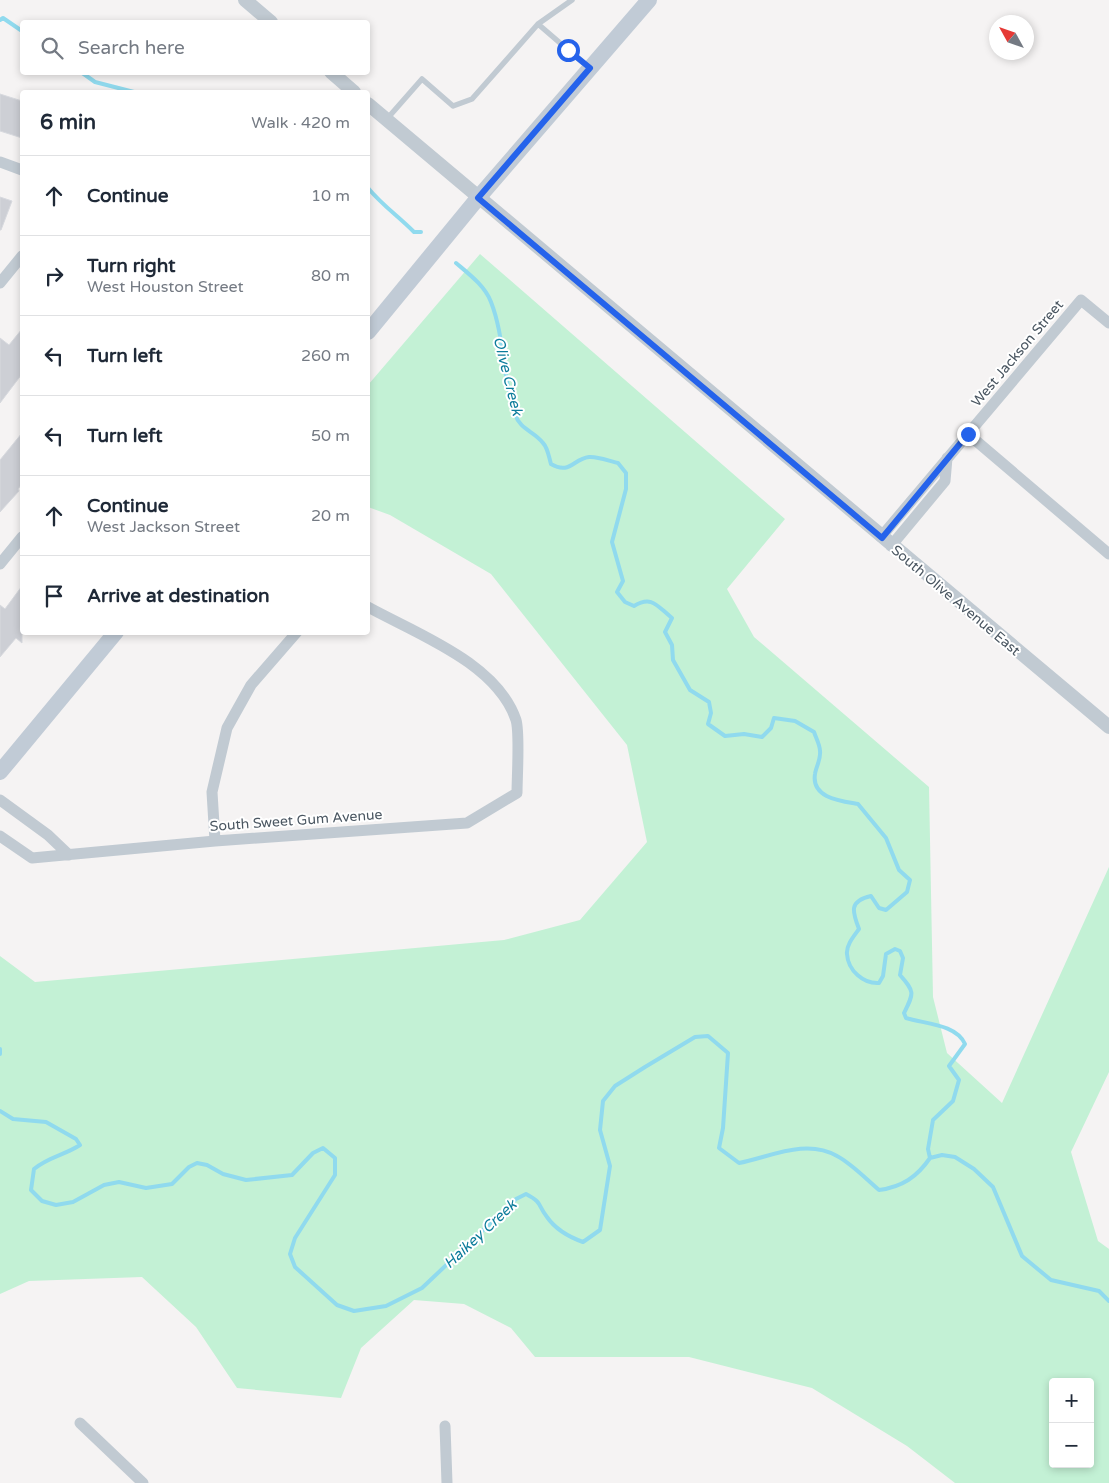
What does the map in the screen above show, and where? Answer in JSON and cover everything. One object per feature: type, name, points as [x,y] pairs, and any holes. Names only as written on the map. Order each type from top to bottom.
[{"type":"main road","points":[[370,330],[478,198],[649,0]]},
{"type":"main road","points":[[0,772],[114,635]]},
{"type":"street","points":[[245,0],[269,20]]},
{"type":"street","points":[[334,75],[352,90]]},
{"type":"street","name":"South Olive Avenue East","points":[[370,106],[886,542],[1109,727]]},
{"type":"street","points":[[0,162],[20,169]]},
{"type":"street","points":[[0,283],[20,258]]},
{"type":"street","name":"West Jackson Street","points":[[886,542],[948,458],[1081,300],[1109,323]]},
{"type":"street","points":[[968,434],[1109,554]]},
{"type":"street","points":[[0,564],[20,539]]},
{"type":"street","name":"South Sweet Gum Avenue","points":[[0,836],[32,858],[215,841],[467,823],[517,793],[516,722],[502,692],[471,663],[370,608]]},
{"type":"street","points":[[215,841],[212,792],[227,728],[251,685],[295,635]]},
{"type":"street","points":[[0,800],[48,835],[69,855]]},
{"type":"street","points":[[80,1423],[144,1483]]},
{"type":"street","points":[[445,1426],[447,1483]]},
{"type":"lane","points":[[386,120],[422,79],[453,106],[472,100],[538,24],[572,0]]},
{"type":"lane","points":[[538,24],[590,68]]},
{"type":"green space","points":[[480,254],[785,519],[727,589],[754,637],[929,787],[933,997],[947,1053],[1002,1103],[1109,867],[1109,1072],[1071,1152],[1098,1241],[1109,1249],[1109,1483],[955,1483],[907,1446],[812,1388],[689,1357],[535,1357],[511,1328],[464,1304],[414,1300],[361,1348],[341,1398],[237,1388],[196,1327],[142,1277],[29,1281],[0,1294],[0,956],[35,982],[504,940],[580,920],[647,842],[627,745],[491,574],[390,515],[370,508],[370,383]]},
{"type":"building","points":[[0,94],[20,100],[20,137],[0,131]]},
{"type":"building","points":[[0,197],[12,201],[1,230],[0,230]]},
{"type":"building","points":[[20,331],[20,377],[0,403],[0,338],[9,345]]},
{"type":"building","points":[[20,435],[19,491],[0,512],[0,460]]},
{"type":"building","points":[[20,589],[20,635],[22,635],[22,643],[16,638],[0,657],[0,605],[5,609]]},
{"type":"waterway","name":"Olive Creek","points":[[0,20],[3,18],[20,30]]},
{"type":"waterway","name":"Olive Creek","points":[[85,75],[95,82],[126,90]]},
{"type":"waterway","name":"Olive Creek","points":[[370,190],[414,232],[421,232]]},
{"type":"waterway","name":"Olive Creek","points":[[456,263],[485,291],[491,302],[496,316],[508,386],[515,414],[520,424],[545,445],[551,464],[563,468],[584,458],[596,457],[618,463],[626,473],[626,489],[612,542],[623,581],[617,592],[625,602],[634,606],[645,602],[654,603],[672,618],[665,632],[672,645],[673,660],[690,690],[709,702],[711,713],[708,724],[725,736],[744,734],[762,737],[771,728],[774,718],[795,721],[814,732],[820,751],[815,774],[815,782],[818,788],[822,793],[836,800],[858,804],[886,838],[899,870],[910,880],[907,892],[886,910],[879,908],[871,896],[864,898],[856,904],[854,912],[859,929],[849,944],[847,954],[850,966],[858,975],[873,983],[879,983],[883,976],[886,954],[895,949],[900,951],[903,958],[900,975],[908,985],[911,993],[910,1001],[904,1013],[906,1018],[955,1032],[965,1044],[949,1066],[959,1080],[953,1101],[933,1120],[928,1149],[930,1158]]},
{"type":"waterway","name":"Haikey Creek","points":[[0,1111],[13,1119],[46,1122],[76,1139],[80,1145],[34,1169],[31,1190],[42,1201],[56,1205],[73,1202],[104,1185],[119,1182],[146,1188],[172,1184],[189,1167],[197,1163],[207,1165],[223,1174],[246,1180],[292,1175],[313,1153],[323,1148],[335,1158],[335,1175],[295,1238],[290,1254],[295,1267],[337,1305],[354,1311],[386,1306],[422,1288],[516,1199],[526,1194],[537,1202],[554,1226],[573,1238],[583,1242],[600,1230],[610,1166],[600,1130],[603,1101],[615,1086],[645,1067],[695,1037],[708,1036],[728,1053],[723,1128],[719,1148],[739,1163],[788,1150],[813,1149],[825,1151],[848,1163],[879,1190],[902,1184],[920,1171],[930,1158],[942,1155],[955,1157],[974,1169],[993,1187],[1022,1256],[1051,1280],[1099,1291],[1109,1301]]},
{"type":"waterway","name":"Haikey Creek","points":[[0,1049],[0,1054]]},
{"type":"route","points":[[568,50],[590,68],[478,198],[882,538],[968,434]]}]
